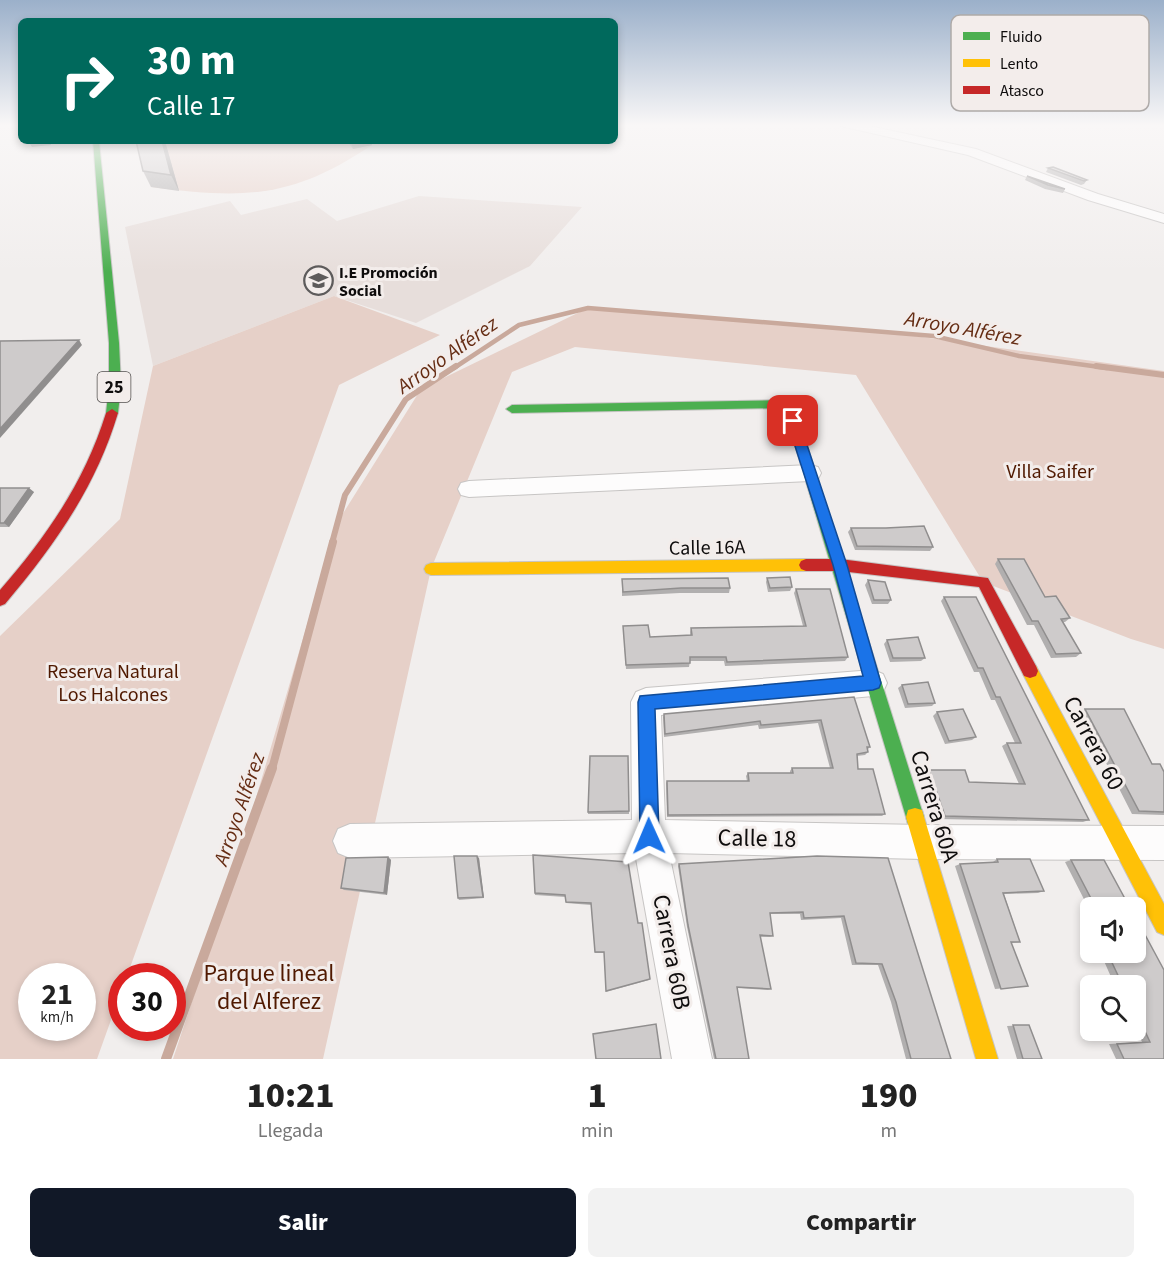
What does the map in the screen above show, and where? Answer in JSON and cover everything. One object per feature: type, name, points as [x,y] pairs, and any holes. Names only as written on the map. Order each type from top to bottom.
[{"type":"street","name":"25","points":[[0,600],[38,555],[73,502],[100,452],[112,414],[115,375],[113,331],[99,173]]},
{"type":"street","points":[[1030,173],[1093,197],[1164,219]]},
{"type":"street","name":"Carrera 60A","points":[[512,409],[788,404],[840,565],[873,683],[987,1059]]},
{"type":"street","points":[[469,489],[810,473]]},
{"type":"street","name":"Calle 16A","points":[[431,569],[840,565],[983,582]]},
{"type":"street","name":"Carrera 60","points":[[983,582],[1164,925]]},
{"type":"street","name":"Carrera 60B","points":[[692,1059],[649,836],[646,702],[873,683]]},
{"type":"street","name":"Calle 18","points":[[350,841],[649,836],[923,842],[1164,843]]},
{"type":"shaded area","name":"I.E Promoción Social","points":[[419,196],[582,207],[530,266],[416,323],[334,296],[153,366],[125,227],[230,201],[241,215],[307,199],[337,221]]},
{"type":"green space","points":[[148,173],[322,173],[291,185],[266,191],[241,193],[151,187]]},
{"type":"green space","name":"Reserva Natural Los Halcones","points":[[334,296],[440,335],[339,385],[132,963],[108,963],[108,1028],[97,1059],[0,1059],[0,636],[120,519],[153,366]]},
{"type":"green space","points":[[588,308],[865,329],[1164,371],[1164,649],[1131,639],[983,582],[856,375],[575,347],[512,372],[431,569],[323,1059],[173,1059],[179,1041],[186,1041],[186,1020],[230,886],[337,523],[421,389]]},
{"type":"building","points":[[1063,173],[1087,180],[1084,181]]},
{"type":"building","points":[[1027,176],[1065,189],[1048,185]]},
{"type":"building","points":[[79,340],[0,429],[0,341]]},
{"type":"building","points":[[0,488],[29,488],[4,523],[0,523]]},
{"type":"building","points":[[924,526],[933,547],[857,546],[851,528],[886,528]]},
{"type":"building","points":[[998,559],[1024,559],[1045,597],[1056,596],[1070,618],[1061,619],[1081,653],[1056,654],[1038,621],[1032,621]]},
{"type":"building","points":[[790,577],[792,587],[770,588],[767,578]]},
{"type":"building","points":[[728,578],[730,588],[681,588],[623,592],[622,579]]},
{"type":"building","points":[[868,580],[885,582],[891,600],[874,600]]},
{"type":"building","points":[[796,589],[830,589],[848,657],[727,662],[726,657],[690,657],[690,663],[626,665],[623,626],[648,625],[650,637],[692,635],[691,628],[806,626]]},
{"type":"building","points":[[944,597],[976,597],[1089,820],[945,816],[929,770],[965,770],[969,782],[1025,784],[1007,743],[1021,743],[1000,697],[996,697],[983,668],[978,668]]},
{"type":"building","points":[[918,637],[925,658],[893,658],[887,640]]},
{"type":"building","points":[[928,682],[935,703],[908,704],[902,685]]},
{"type":"building","points":[[854,697],[870,747],[867,747],[868,752],[857,754],[858,769],[873,769],[885,814],[668,815],[667,781],[749,781],[748,773],[793,773],[792,768],[833,768],[821,720],[761,725],[760,721],[665,734],[664,714]]},
{"type":"building","points":[[963,709],[976,737],[949,741],[937,712]]},
{"type":"building","points":[[1085,709],[1124,709],[1152,764],[1160,764],[1164,772],[1164,812],[1139,811]]},
{"type":"building","points":[[590,756],[628,756],[629,811],[588,812]]},
{"type":"building","points":[[533,855],[628,862],[638,923],[642,923],[650,979],[606,991],[604,952],[595,952],[591,903],[566,902],[565,895],[535,893]]},
{"type":"building","points":[[454,856],[477,856],[483,897],[458,898]]},
{"type":"building","points":[[817,856],[888,858],[951,1059],[911,1059],[896,1002],[882,964],[856,963],[844,916],[804,918],[803,912],[770,913],[773,936],[760,935],[771,989],[737,987],[749,1059],[716,1059],[688,925],[679,864]]},
{"type":"building","points":[[388,857],[384,893],[341,888],[346,858]]},
{"type":"building","points":[[997,859],[1030,859],[1044,891],[1003,893],[1020,942],[1011,942],[1028,986],[1001,989],[960,864],[998,862]]},
{"type":"building","points":[[1071,860],[1104,860],[1124,897],[1090,897]]},
{"type":"building","points":[[1146,937],[1164,970],[1164,1059],[1124,1059],[1117,1044],[1150,1042],[1146,1033],[1146,975],[1118,975],[1112,963],[1146,963]]},
{"type":"building","points":[[656,1024],[661,1059],[596,1059],[593,1034]]},
{"type":"building","points":[[1013,1025],[1029,1025],[1042,1059],[1023,1059]]},
{"type":"waterway","name":"Arroyo Alférez","points":[[454,368],[519,325],[588,308],[934,336],[1019,356],[1107,368]]},
{"type":"waterway","name":"Arroyo Alférez","points":[[332,543],[345,495],[406,399],[456,366]]},
{"type":"waterway","name":"Arroyo Alférez","points":[[1096,366],[1164,375]]},
{"type":"waterway","name":"Arroyo Alférez","points":[[272,769],[333,542]]},
{"type":"waterway","name":"Arroyo Alférez","points":[[166,1059],[272,768]]},
{"type":"traffic: fast","points":[[99,173],[114,343],[115,386],[112,413]]},
{"type":"traffic: fast","points":[[512,409],[788,404],[915,817]]},
{"type":"traffic: slow","points":[[431,569],[806,565]]},
{"type":"traffic: slow","points":[[1030,671],[1164,925]]},
{"type":"traffic: slow","points":[[915,817],[987,1059]]},
{"type":"traffic: jam","points":[[0,600],[52,536],[67,513],[94,465],[112,413]]},
{"type":"traffic: jam","points":[[806,565],[840,565],[983,582],[1030,671]]},
{"type":"place","name":"I.E Promoción Social","points":[[318,281]]},
{"type":"route","points":[[649,836],[646,702],[873,683],[840,565],[793,421]]},
{"type":"park label","name":"Villa Saifer","points":[[1050,471]]},
{"type":"park label","name":"Parque lineal del Alferez","points":[[269,987]]}]
